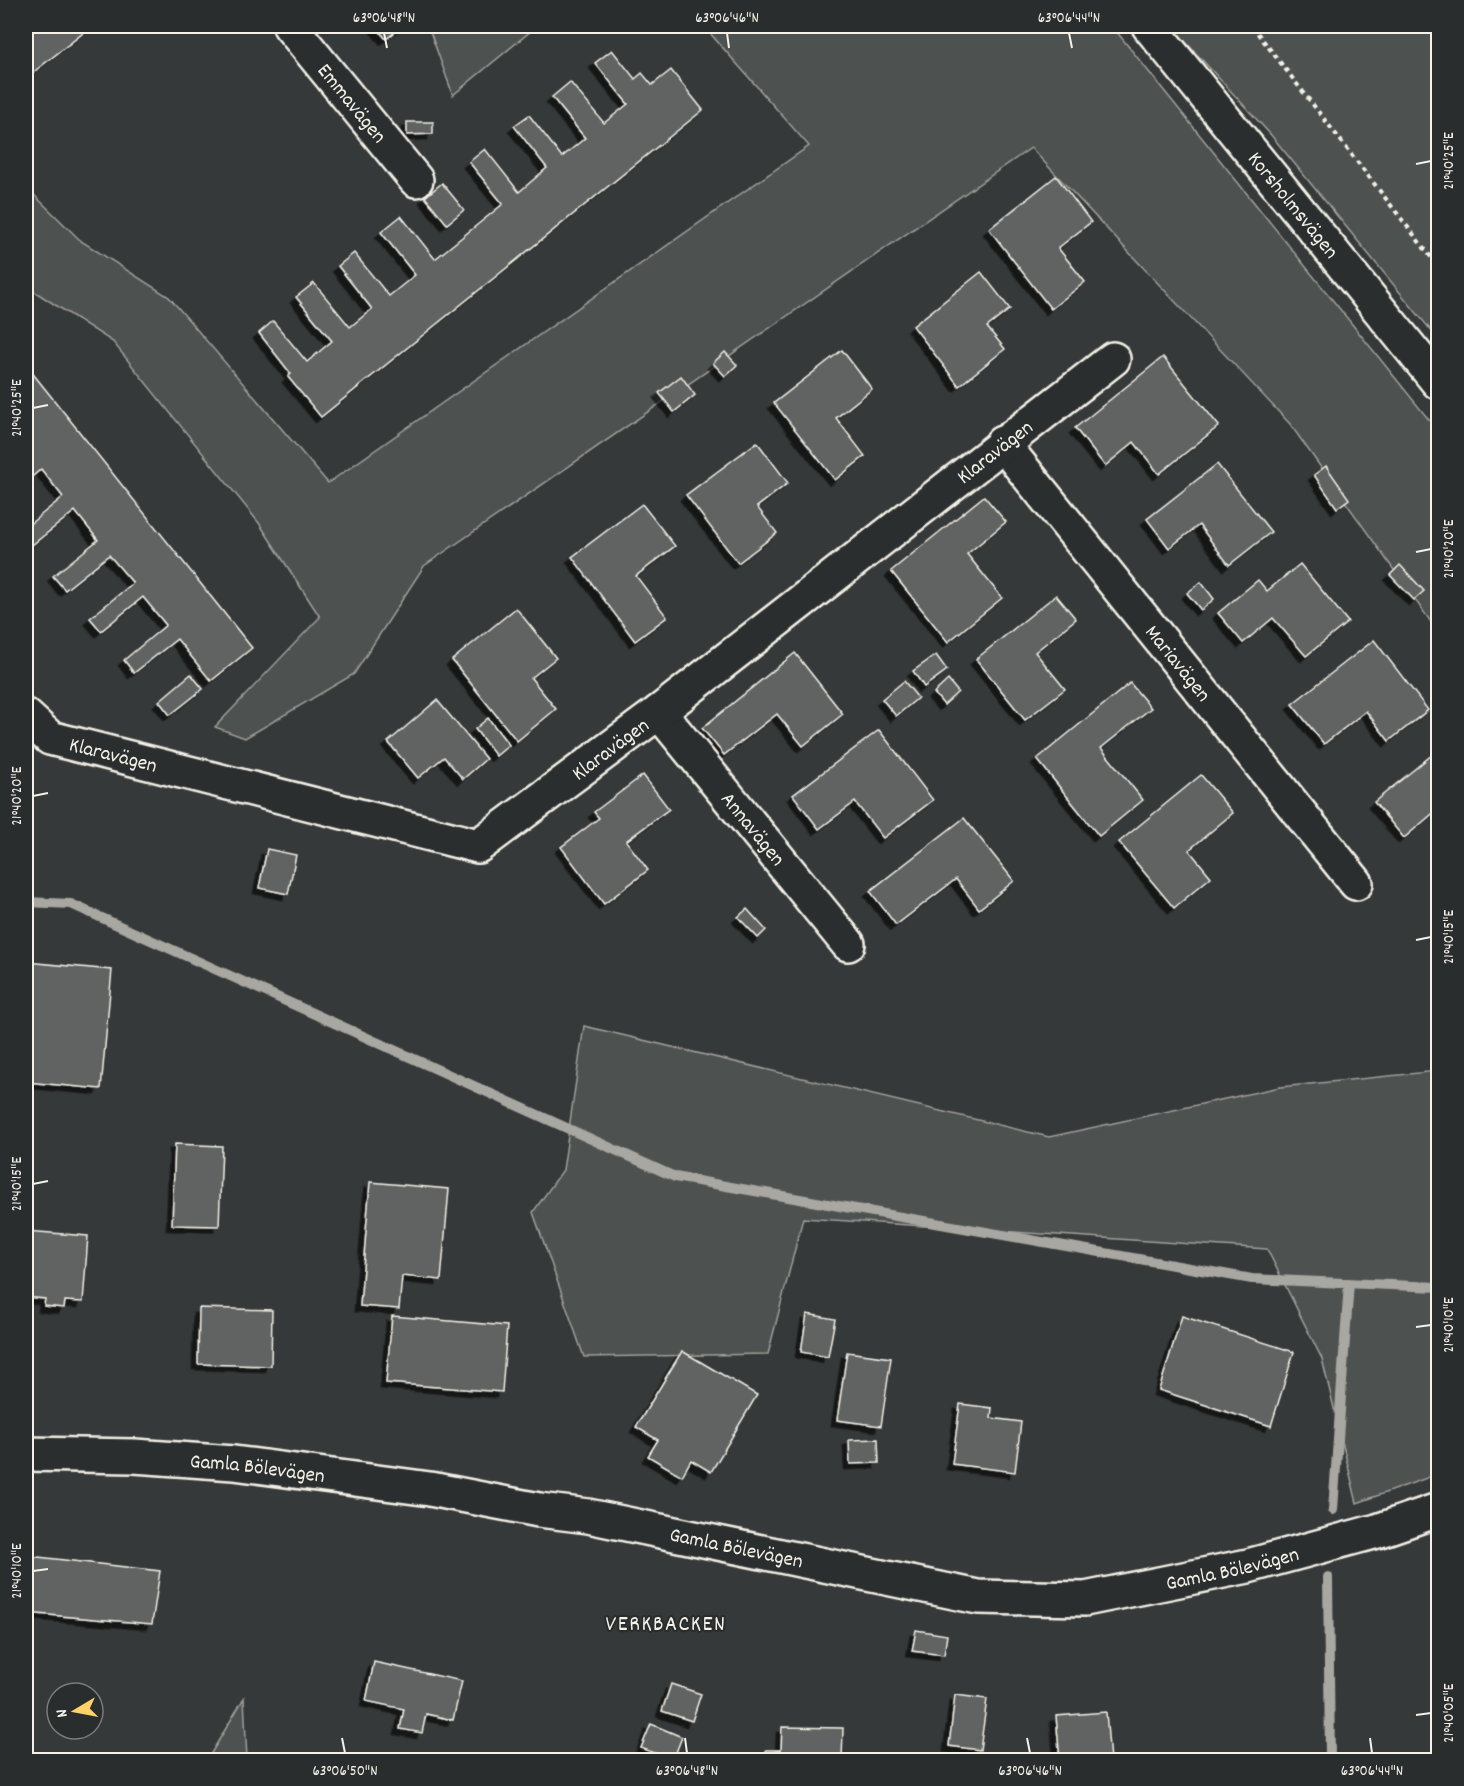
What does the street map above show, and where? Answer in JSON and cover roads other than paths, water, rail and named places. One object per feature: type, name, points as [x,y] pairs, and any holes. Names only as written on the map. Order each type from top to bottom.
[{"type":"street","name":"Emmavägen","points":[[290,26],[416,180]]},
{"type":"street","name":"Korsholmsvägen","points":[[1149,26],[1438,382]]},
{"type":"street","name":"Klaravägen","points":[[26,716],[50,738],[478,846],[659,712],[1002,443],[1113,359]]},
{"type":"street","name":"Mariavägen","points":[[1002,443],[1356,883]]},
{"type":"street","name":"Annavägen","points":[[659,712],[848,944]]},
{"type":"street","name":"Gamla Bölevägen","points":[[26,1454],[134,1456],[234,1463],[430,1489],[539,1510],[588,1516],[978,1597],[1085,1599],[1248,1566],[1377,1531],[1438,1510]]},
{"type":"waterway","points":[[26,902],[71,904],[675,1177],[1252,1279],[1438,1287]]},
{"type":"waterway","points":[[1333,1510],[1349,1283]]},
{"type":"waterway","points":[[1328,1577],[1330,1760]]},
{"type":"district","name":"VERKBACKEN","points":[[666,1622]]}]
